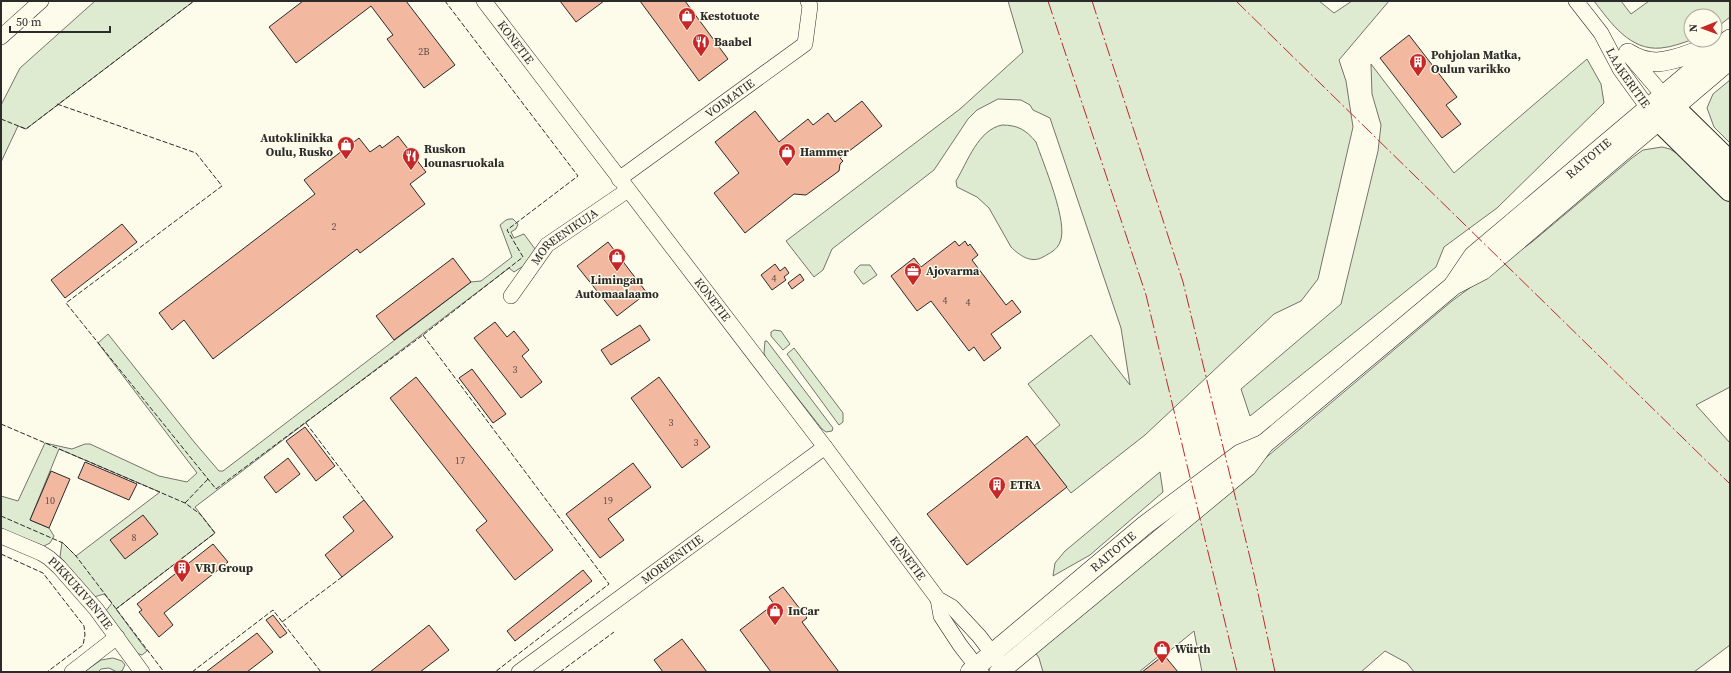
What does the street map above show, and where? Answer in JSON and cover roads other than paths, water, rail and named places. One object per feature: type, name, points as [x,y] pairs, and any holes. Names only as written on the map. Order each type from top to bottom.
[{"type":"highway","points":[[1661,108],[1730,163]]},
{"type":"highway","points":[[1661,108],[1730,190]]},
{"type":"main road","points":[[1628,53],[1638,58],[1656,62],[1683,56],[1702,49],[1730,34]]},
{"type":"main road","name":"RAITOTIE","points":[[1003,671],[1247,467],[1264,444],[1454,285],[1483,270],[1661,108],[1730,38]]},
{"type":"main road","name":"RAITOTIE","points":[[1661,108],[1730,60]]},
{"type":"main road","name":"RAITOTIE","points":[[976,670],[992,653],[1145,524],[1240,454],[1264,444]]},
{"type":"street","points":[[1,37],[41,1]]},
{"type":"street","name":"KONETIE","points":[[484,1],[938,599],[952,607],[992,653],[1003,671]]},
{"type":"street","name":"VOIMATIE","points":[[624,184],[806,44],[810,6],[808,1]]},
{"type":"street","name":"LAAKERITIE","points":[[1576,1],[1601,33],[1620,69],[1661,108]]},
{"type":"street","name":"LAAKERITIE","points":[[1601,33],[1628,53],[1661,108]]},
{"type":"street","name":"MOREENIKUJA","points":[[512,296],[547,245],[624,184]]},
{"type":"street","name":"MOREENITIE","points":[[519,672],[824,447]]},
{"type":"street","name":"PIKKUKIVENTIE","points":[[1,536],[49,558],[59,567],[96,609],[142,672]]},
{"type":"street","name":"KONETIE","points":[[938,599],[941,616],[976,670]]},
{"type":"street","points":[[72,672],[117,637]]},
{"type":"place","name":"Kestotuote","points":[[687,31]]},
{"type":"place","name":"Baabel","points":[[701,57]]},
{"type":"place","name":"Pohjolan Matka, Oulun varikko","points":[[1418,77]]},
{"type":"place","name":"Autoklinikka Oulu, Rusko","points":[[346,160]]},
{"type":"place","name":"Hammer","points":[[787,167]]},
{"type":"place","name":"Ruskon lounasruokala","points":[[411,171]]},
{"type":"place","name":"Limingan Automaalaamo","points":[[617,272]]},
{"type":"place","name":"Ajovarma","points":[[913,286]]},
{"type":"place","name":"ETRA","points":[[997,500]]},
{"type":"place","name":"VRJ Group","points":[[182,583]]},
{"type":"place","name":"InCar","points":[[775,626]]},
{"type":"place","name":"Würth","points":[[1162,664]]}]
